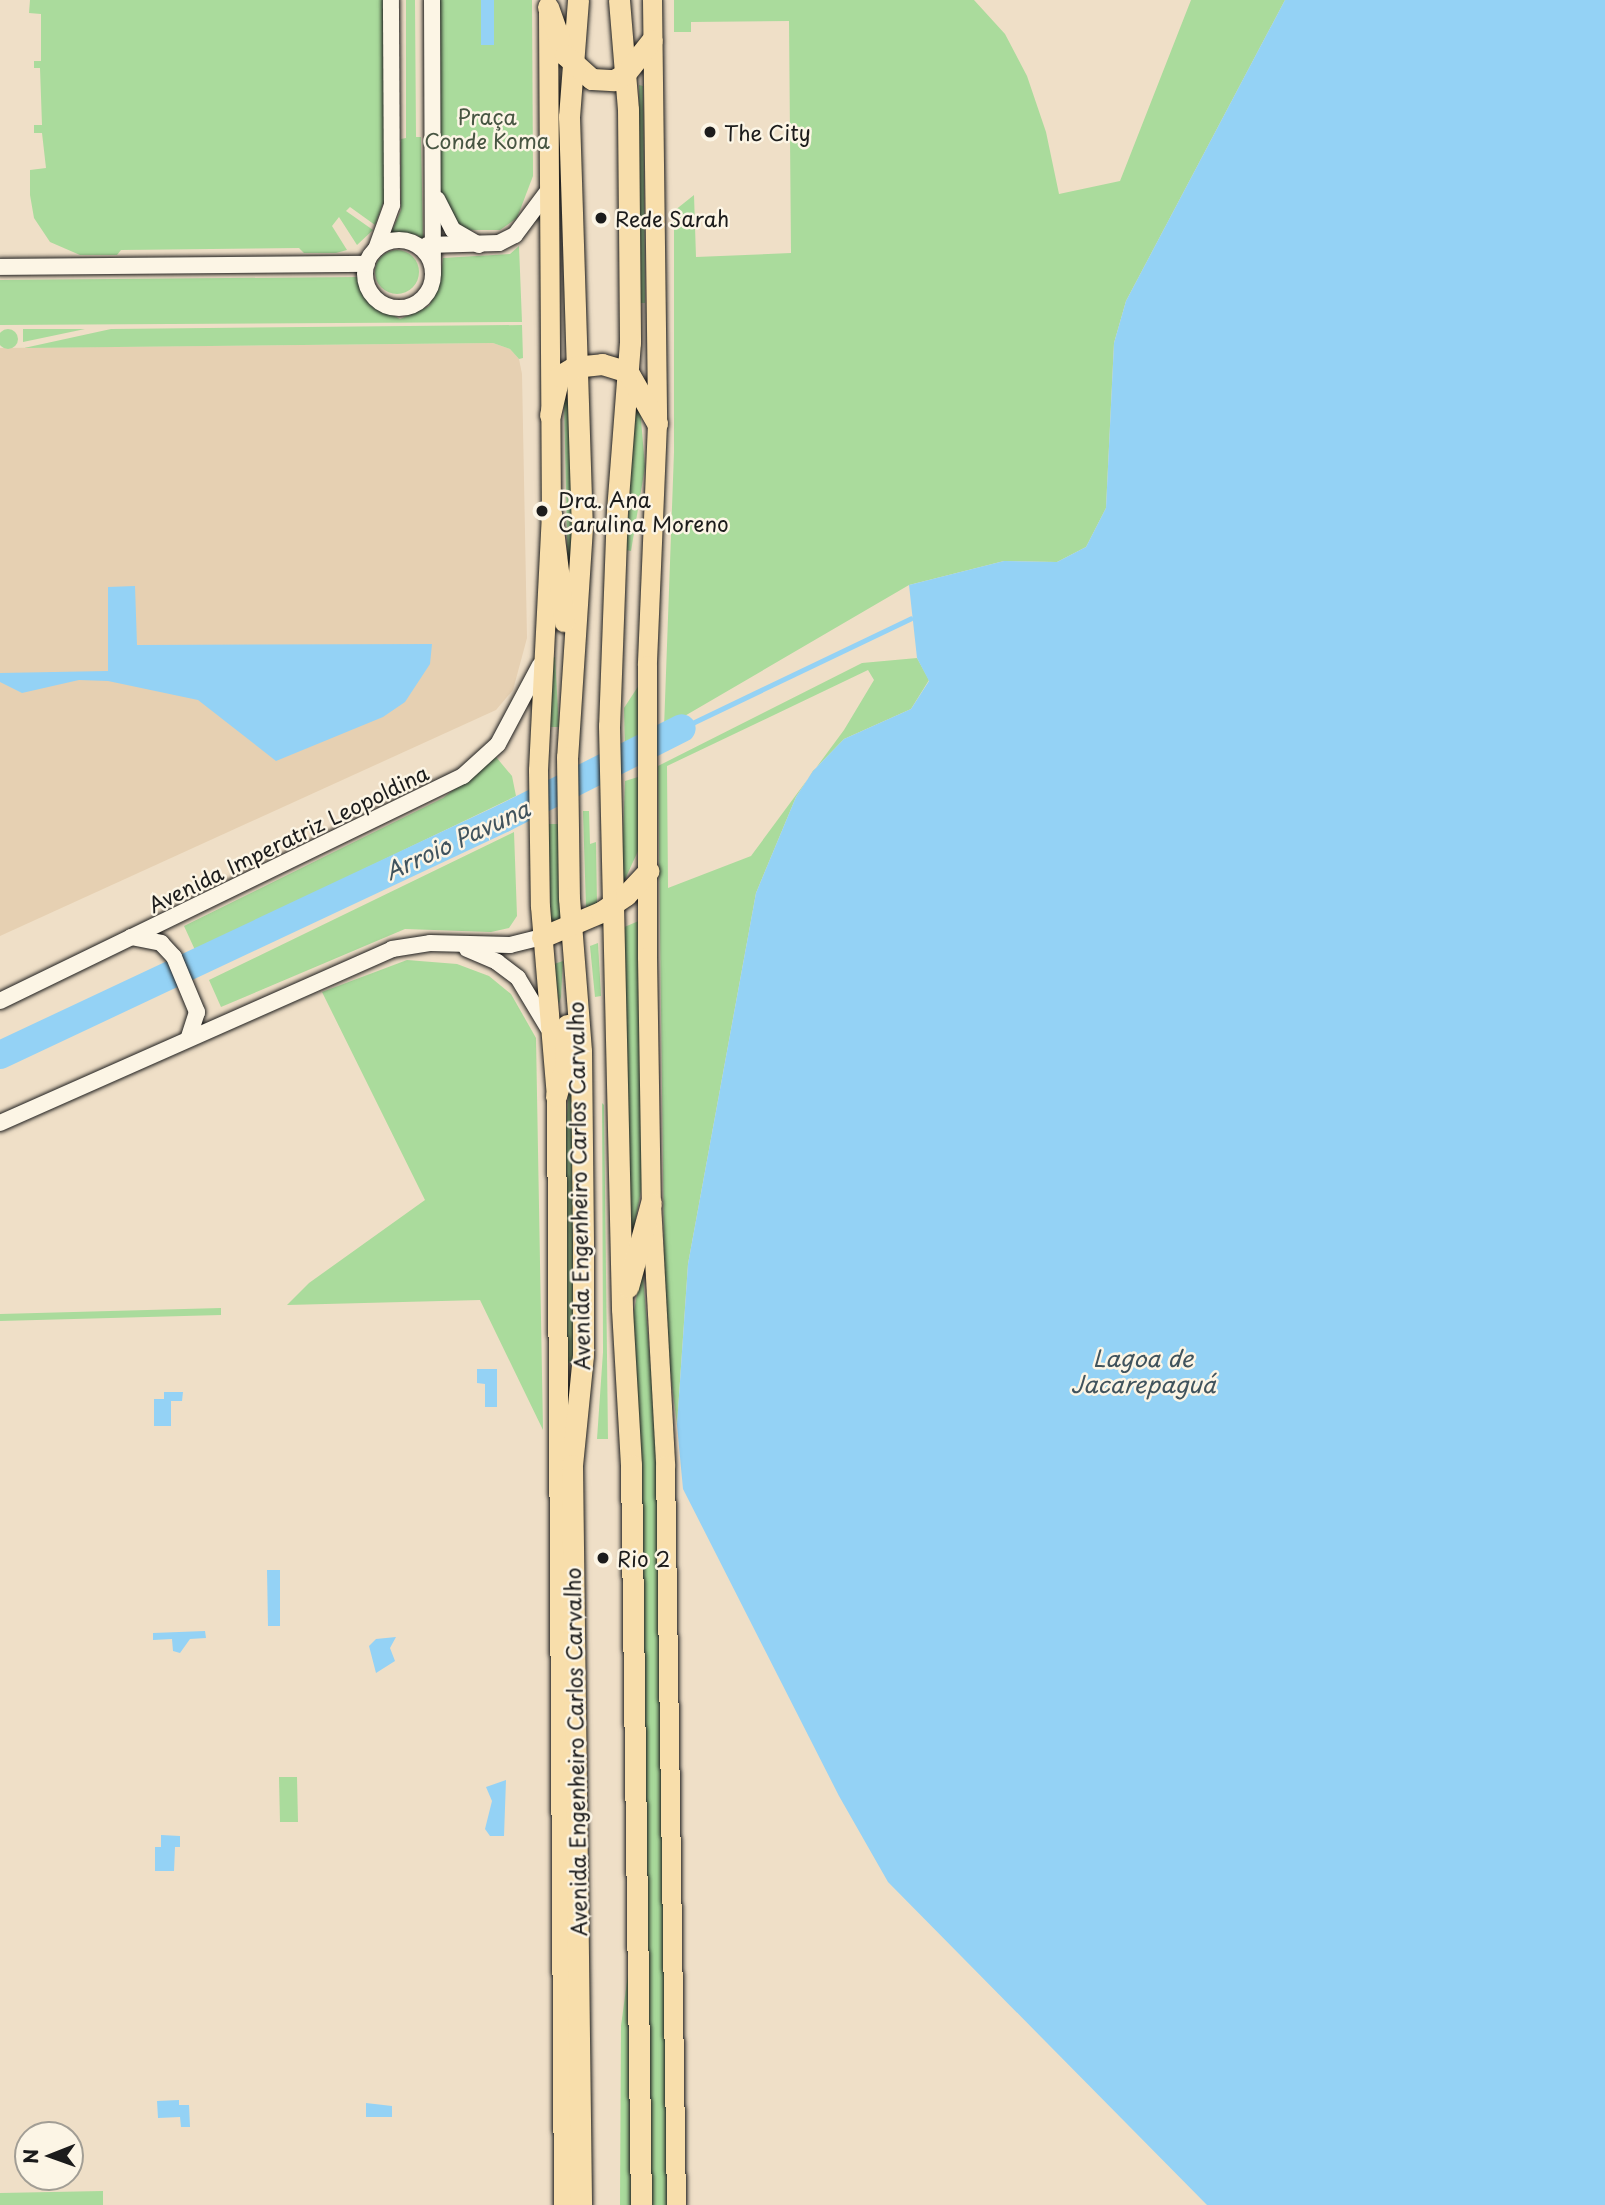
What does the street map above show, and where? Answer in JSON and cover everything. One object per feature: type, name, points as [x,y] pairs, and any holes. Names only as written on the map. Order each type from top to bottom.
[{"type":"highway","name":"Avenida Engenheiro Carlos Carvalho","points":[[578,0],[569,117],[574,368],[582,490],[567,757],[567,830],[570,927],[581,1051],[583,1355],[572,1465],[581,2205]]},
{"type":"highway","name":"Avenida Engenheiro Carlos Carvalho","points":[[619,0],[625,75],[628,372],[617,509],[609,734],[622,1309],[631,1465],[640,2205]]},
{"type":"highway","points":[[548,4],[572,66],[603,81],[625,75],[652,40]]},
{"type":"highway","points":[[550,415],[557,380],[574,368],[602,364],[628,372],[657,423]]},
{"type":"highway","points":[[551,513],[571,670]]},
{"type":"highway","points":[[542,937],[570,927],[612,904],[648,871]]},
{"type":"highway","points":[[556,1096],[565,1064],[574,971]]},
{"type":"highway","points":[[622,1309],[651,1203]]},
{"type":"main road","points":[[652,0],[657,423],[648,718],[651,1203],[665,1465],[676,2205]]},
{"type":"main road","name":"Avenida Engenheiro Carlos Carvalho","points":[[548,4],[547,192],[551,513],[538,770],[542,937],[555,1043],[556,1096],[563,2205]]},
{"type":"street","points":[[391,0],[392,205],[376,249],[367,264],[372,295],[390,307],[420,301],[433,273],[432,0]]},
{"type":"street","points":[[433,186],[442,215],[453,230],[481,246]]},
{"type":"street","points":[[376,249],[393,240],[434,246],[481,246],[515,235],[547,192]]},
{"type":"street","points":[[415,243],[428,256],[433,273]]},
{"type":"street","points":[[0,267],[367,264]]},
{"type":"street","name":"Avenida Imperatriz Leopoldina","points":[[0,1001],[463,776],[498,744],[516,716],[544,656]]},
{"type":"street","points":[[131,937],[161,943],[174,957],[197,1012],[188,1039]]},
{"type":"street","points":[[0,1123],[392,949],[430,943],[458,946],[510,945],[542,937]]},
{"type":"street","points":[[458,946],[497,962],[518,978],[555,1043]]},
{"type":"shaded area","points":[[493,343],[510,349],[519,359],[522,374],[527,638],[513,690],[496,710],[0,936],[0,348]]},
{"type":"green space","points":[[30,0],[383,0],[385,198],[375,225],[350,207],[346,211],[373,230],[357,245],[339,217],[332,226],[347,250],[336,253],[304,253],[299,248],[121,250],[117,255],[80,255],[50,242],[34,218],[30,195],[30,170],[46,168],[42,133],[34,133],[34,125],[42,125],[40,68],[34,68],[34,61],[41,61],[41,14],[29,13]]},
{"type":"green space","points":[[406,0],[415,0],[416,137],[421,137],[423,241],[417,235],[391,233],[401,210],[401,139],[406,138]]},
{"type":"green space","name":"Praça Conde Koma","points":[[440,0],[532,0],[533,176],[517,218],[500,230],[467,230],[458,224],[441,200]]},
{"type":"green space","points":[[674,0],[974,0],[1005,34],[1027,76],[1046,132],[1059,194],[1120,181],[1191,0],[1285,0],[1126,301],[1114,343],[1106,508],[1086,547],[1057,562],[1004,561],[909,585],[664,728],[674,452],[674,211],[694,195],[696,257],[791,253],[789,21],[691,22],[691,32],[674,32]]},
{"type":"green space","points":[[639,85],[643,86],[645,303],[640,303]]},
{"type":"green space","points":[[519,246],[522,322],[0,325],[0,280],[359,277],[376,306],[400,319],[429,306],[440,283],[443,258],[510,254]]},
{"type":"green space","points":[[397,250],[406,251],[413,256],[418,263],[418,281],[413,288],[406,293],[397,294],[388,293],[381,288],[376,281],[375,272],[376,263],[381,256],[388,251]]},
{"type":"green space","points":[[522,325],[523,358],[519,359],[510,349],[493,343],[24,348],[111,329]]},
{"type":"green space","points":[[8,329],[15,332],[18,339],[15,346],[8,349],[1,346],[-2,339],[1,332]]},
{"type":"green space","points":[[23,329],[85,329],[23,342]]},
{"type":"green space","points":[[569,397],[575,512],[568,581],[564,400]]},
{"type":"green space","points":[[635,406],[640,408],[645,467],[631,551],[626,550]]},
{"type":"green space","points":[[555,657],[559,727],[548,727],[553,658]]},
{"type":"green space","points":[[917,658],[929,680],[911,709],[844,739],[816,768],[844,730],[874,680],[868,670],[667,766],[668,888],[751,856],[807,780],[796,797],[756,893],[688,1264],[677,1425],[665,1331],[658,766],[862,663]]},
{"type":"green space","points":[[639,685],[638,746],[625,751],[624,708]]},
{"type":"green space","points":[[496,757],[512,776],[516,796],[195,950],[184,926],[443,798]]},
{"type":"green space","points":[[638,777],[638,851],[621,888],[625,781]]},
{"type":"green space","points":[[583,811],[589,811],[590,844],[596,842],[597,904],[586,908]]},
{"type":"green space","points":[[548,824],[559,824],[563,919],[551,923]]},
{"type":"green space","points":[[514,832],[517,916],[509,928],[491,932],[405,929],[221,1007],[209,980]]},
{"type":"green space","points":[[641,920],[643,1179],[630,1252],[622,928]]},
{"type":"green space","points":[[598,943],[601,996],[595,997],[590,946]]},
{"type":"green space","points":[[407,960],[457,964],[489,976],[511,994],[536,1038],[543,1430],[480,1300],[287,1305],[309,1283],[425,1200],[322,992]]},
{"type":"green space","points":[[563,961],[561,997],[559,1004],[554,964]]},
{"type":"green space","points":[[571,1064],[576,1363],[567,1363],[565,1139]]},
{"type":"green space","points":[[602,1103],[608,1439],[597,1439],[603,1352]]},
{"type":"green space","points":[[642,1265],[659,1465],[669,2205],[647,2205],[632,1323]]},
{"type":"green space","points":[[221,1308],[221,1315],[0,1321],[0,1314]]},
{"type":"green space","points":[[279,1777],[297,1777],[298,1822],[280,1822]]},
{"type":"green space","points":[[628,1974],[631,2205],[620,2205],[621,2026]]},
{"type":"green space","points":[[103,2191],[103,2205],[0,2205],[0,2193]]},
{"type":"water","points":[[481,0],[494,0],[494,45],[481,45]]},
{"type":"water","name":"Lagoa de Jacarepaguá","points":[[1285,0],[1605,0],[1605,2205],[1207,2205],[888,1882],[839,1796],[683,1489],[677,1425],[688,1264],[756,893],[796,797],[813,771],[844,739],[911,709],[929,681],[917,658],[909,585],[1004,561],[1057,562],[1086,547],[1106,508],[1114,343],[1126,301]]},
{"type":"water","points":[[135,586],[137,645],[432,644],[430,664],[405,702],[383,717],[276,761],[198,700],[108,681],[79,680],[22,693],[0,682],[0,673],[108,671],[108,587]]},
{"type":"water","points":[[477,1369],[497,1369],[497,1407],[485,1407],[485,1384],[477,1383]]},
{"type":"water","points":[[164,1392],[183,1392],[182,1401],[171,1401],[171,1426],[154,1426],[154,1399],[164,1399]]},
{"type":"water","points":[[267,1570],[280,1570],[280,1626],[268,1626]]},
{"type":"water","points":[[205,1631],[206,1638],[190,1639],[180,1653],[173,1651],[172,1639],[153,1640],[153,1633]]},
{"type":"water","points":[[396,1637],[390,1648],[395,1661],[376,1673],[369,1646],[376,1639]]},
{"type":"water","points":[[506,1780],[504,1836],[490,1836],[485,1829],[492,1801],[486,1787]]},
{"type":"water","points":[[161,1835],[180,1836],[180,1847],[175,1847],[174,1871],[155,1871],[155,1847],[161,1847]]},
{"type":"water","points":[[179,2100],[179,2105],[189,2105],[190,2127],[181,2127],[180,2117],[158,2118],[157,2101]]},
{"type":"water","points":[[366,2103],[392,2106],[392,2117],[366,2117]]},
{"type":"waterway","name":"Arroio Pavuna","points":[[682,728],[910,619]]},
{"type":"waterway","name":"Arroio Pavuna","points":[[0,1055],[504,818],[682,728]]},
{"type":"place","name":"The City","points":[[710,132]]},
{"type":"place","name":"Rede Sarah","points":[[601,218]]},
{"type":"place","name":"Dra. Ana Carulina Moreno","points":[[542,511]]},
{"type":"place","name":"Rio 2","points":[[603,1558]]}]
